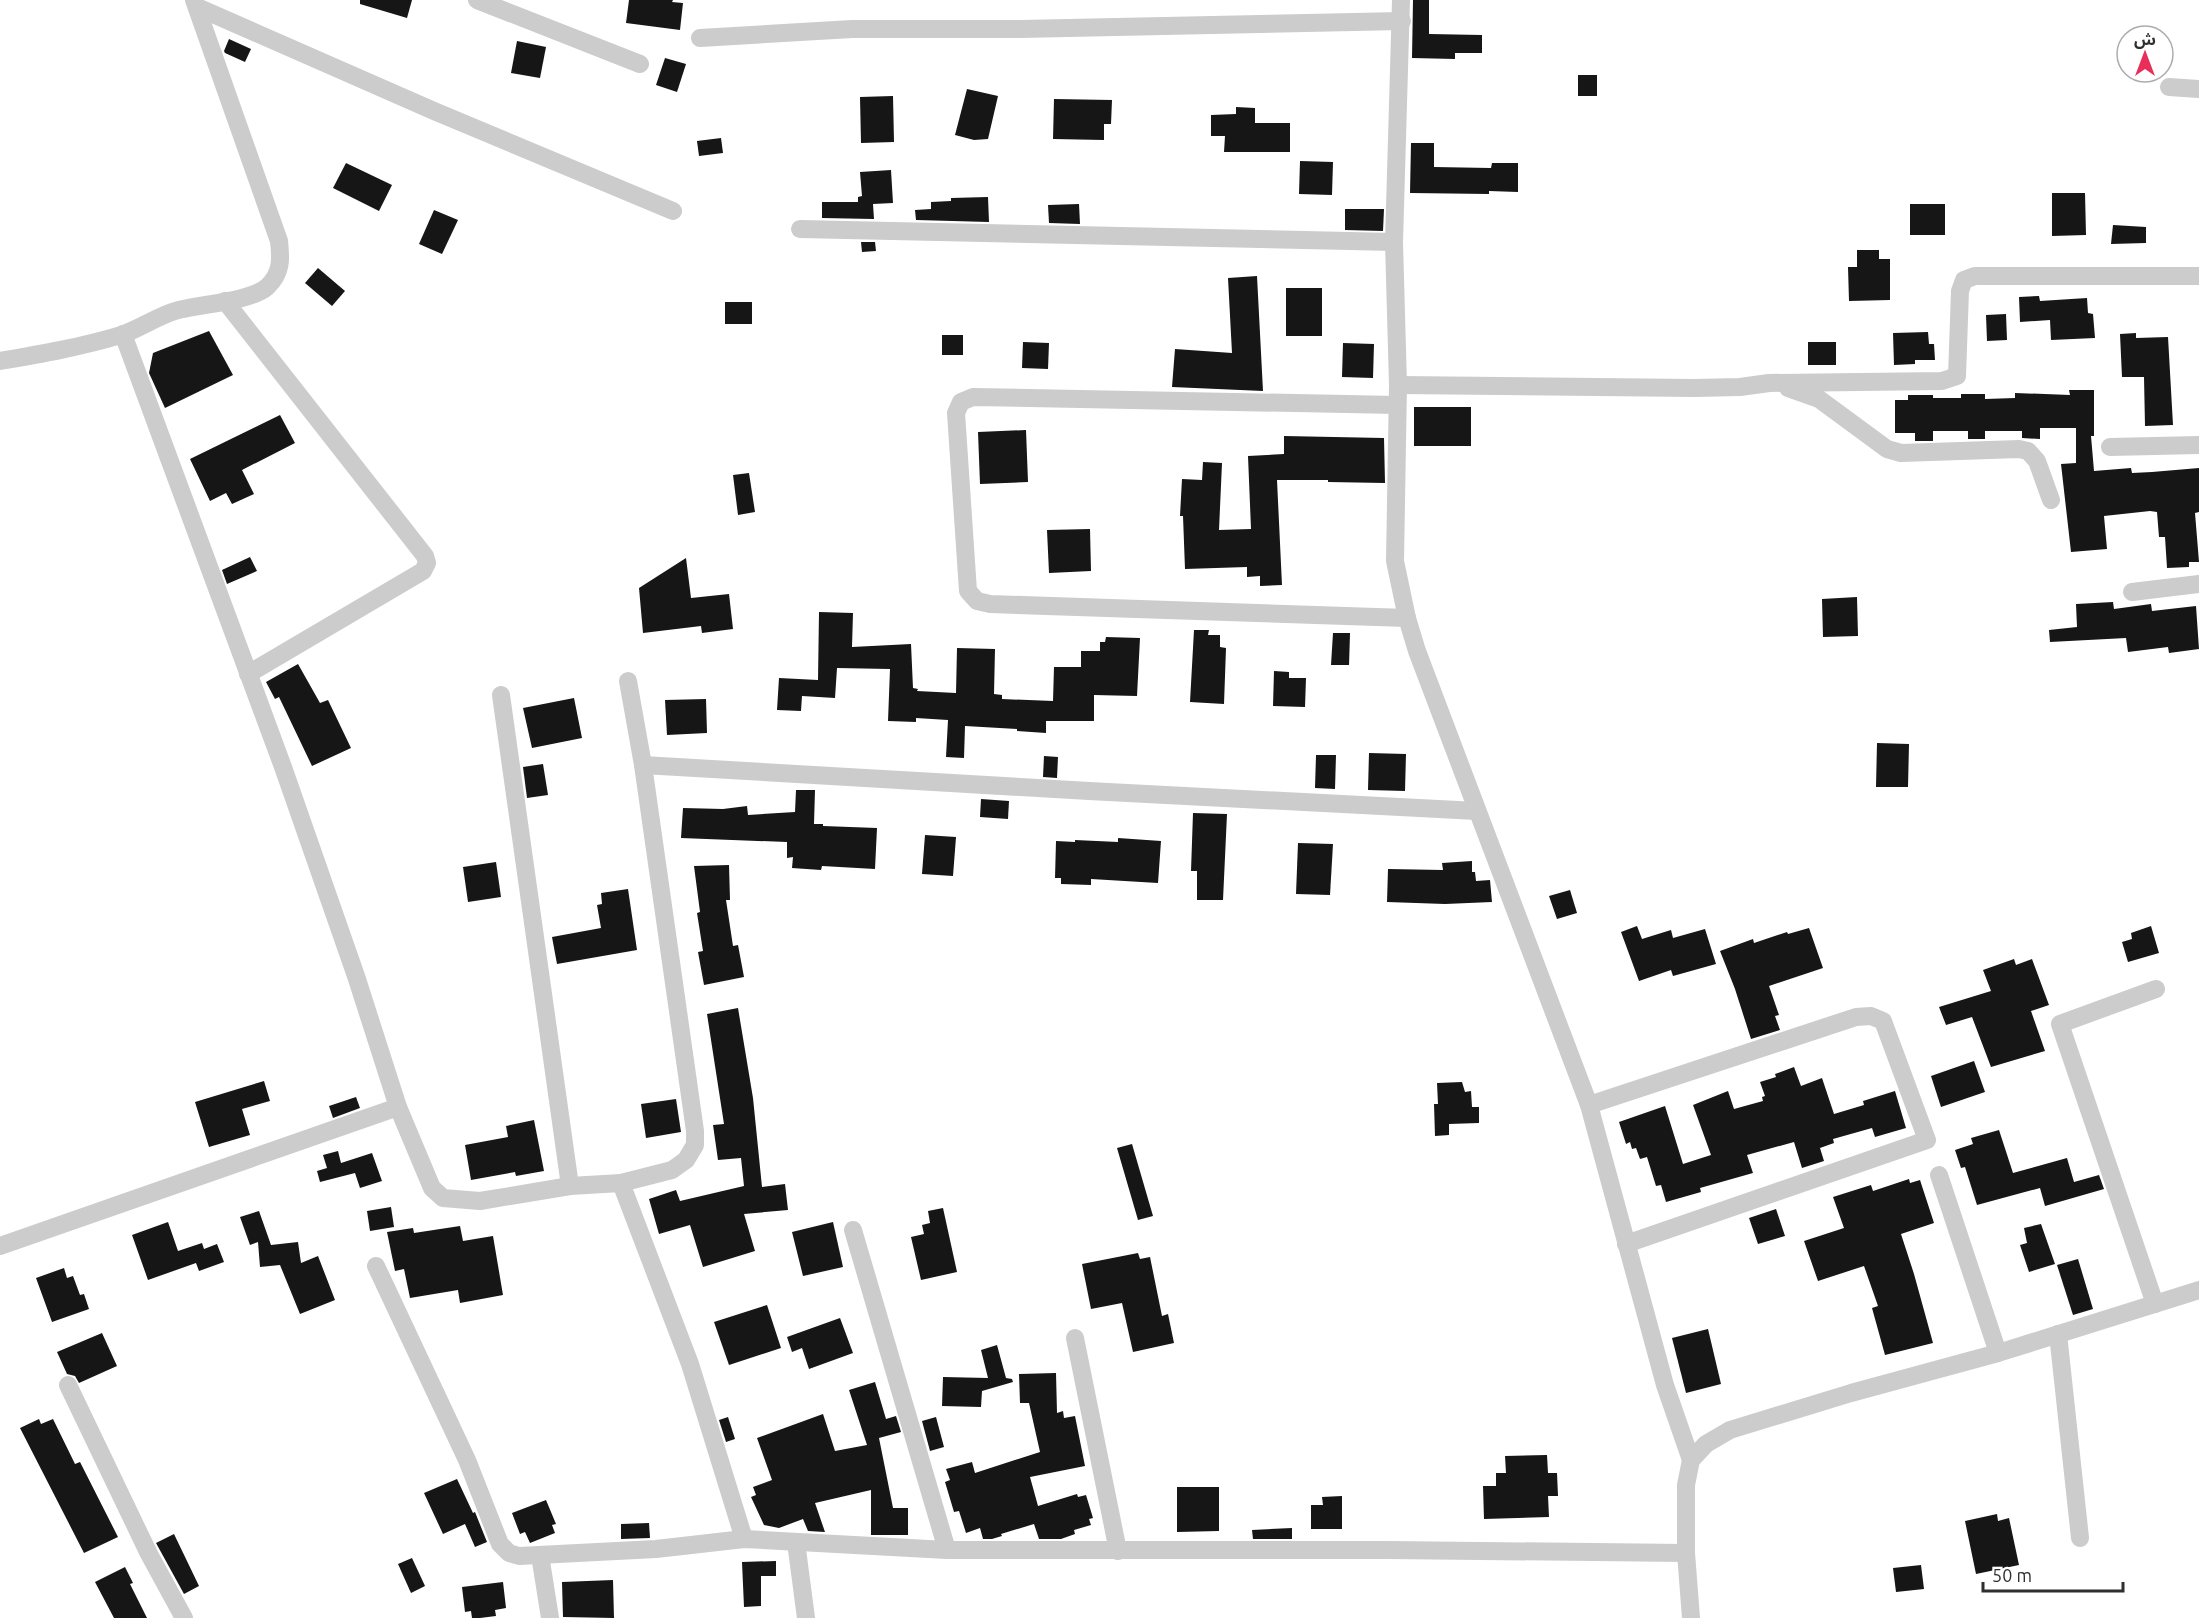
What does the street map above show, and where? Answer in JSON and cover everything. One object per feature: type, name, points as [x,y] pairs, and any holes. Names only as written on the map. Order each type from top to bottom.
[{"type":"street","points":[[477,0],[640,64]]},
{"type":"street","points":[[1401,0],[1394,242],[1398,385],[1395,561],[1407,618],[1420,660],[1589,1105],[1665,1385],[1691,1460],[1686,1485],[1686,1553],[1691,1618]]},
{"type":"street","points":[[195,4],[434,111],[674,211]]},
{"type":"street","points":[[0,361],[57,352],[123,334],[175,311],[254,295],[267,288],[276,276],[281,263],[279,241],[195,4]]},
{"type":"street","points":[[700,38],[852,29],[1173,27],[1402,21]]},
{"type":"street","points":[[2169,87],[2199,88]]},
{"type":"street","points":[[800,230],[1394,242]]},
{"type":"street","points":[[1398,385],[1694,388],[1740,387],[1769,383],[1942,381],[1958,376],[1960,291],[1964,280],[1975,276],[2199,276]]},
{"type":"street","points":[[225,300],[425,556],[426,563],[423,571],[248,674]]},
{"type":"street","points":[[123,334],[342,936],[398,1107],[432,1188],[443,1198],[480,1201],[570,1186],[621,1183],[672,1170],[686,1160],[695,1145],[695,1131],[643,765],[628,681]]},
{"type":"street","points":[[1769,383],[1819,399],[1887,449],[1900,453],[2019,449],[2028,451],[2037,461],[2051,500]]},
{"type":"street","points":[[1397,405],[973,397],[961,402],[956,413],[968,591],[977,601],[990,604],[1407,618]]},
{"type":"street","points":[[2110,447],[2199,445]]},
{"type":"street","points":[[2132,592],[2199,584]]},
{"type":"street","points":[[501,695],[570,1186]]},
{"type":"street","points":[[643,765],[1077,791],[1477,811]]},
{"type":"street","points":[[2155,1304],[2060,1024],[2156,988]]},
{"type":"street","points":[[1589,1105],[1856,1017],[1871,1016],[1883,1021],[1927,1140],[1626,1244]]},
{"type":"street","points":[[0,1246],[398,1107]]},
{"type":"street","points":[[1939,1175],[1998,1353]]},
{"type":"street","points":[[621,1183],[690,1364],[744,1539]]},
{"type":"street","points":[[853,1230],[947,1550]]},
{"type":"street","points":[[376,1266],[467,1460],[500,1544],[509,1553],[519,1556],[656,1549],[744,1539],[947,1550],[1686,1553]]},
{"type":"street","points":[[1691,1460],[1706,1444],[1730,1430],[1851,1393],[1998,1353],[2199,1290]]},
{"type":"street","points":[[2058,1334],[2080,1538]]},
{"type":"street","points":[[1075,1338],[1118,1551]]},
{"type":"street","points":[[68,1385],[149,1554],[184,1618]]},
{"type":"street","points":[[796,1542],[806,1618]]},
{"type":"street","points":[[540,1556],[550,1618]]},
{"type":"building","points":[[360,0],[412,0],[407,18],[360,4]]},
{"type":"building","points":[[629,0],[673,0],[672,2],[683,3],[680,30],[626,23]]},
{"type":"building","points":[[1413,0],[1429,0],[1429,34],[1482,35],[1482,53],[1455,53],[1455,59],[1412,58]]},
{"type":"building","points":[[229,39],[251,49],[245,62],[225,53]]},
{"type":"building","points":[[517,41],[546,47],[540,78],[511,73]]},
{"type":"building","points":[[665,58],[686,64],[677,92],[656,85]]},
{"type":"building","points":[[1578,75],[1597,75],[1597,96],[1578,96]]},
{"type":"building","points":[[967,89],[998,96],[988,139],[974,140],[955,135]]},
{"type":"building","points":[[893,96],[894,142],[861,143],[860,97]]},
{"type":"building","points":[[1054,99],[1112,100],[1111,124],[1104,124],[1104,140],[1053,139]]},
{"type":"building","points":[[1236,107],[1255,108],[1255,123],[1290,123],[1290,152],[1224,152],[1225,136],[1211,136],[1211,115],[1236,114]]},
{"type":"building","points":[[721,138],[723,153],[699,156],[697,141]]},
{"type":"building","points":[[1411,143],[1434,143],[1434,167],[1491,168],[1492,163],[1518,163],[1518,192],[1410,193]]},
{"type":"building","points":[[1300,161],[1333,162],[1332,195],[1299,194]]},
{"type":"building","points":[[346,163],[392,185],[379,211],[333,188]]},
{"type":"building","points":[[891,170],[893,203],[873,204],[874,219],[822,218],[822,202],[858,202],[858,197],[862,196],[860,172]]},
{"type":"building","points":[[2052,193],[2085,193],[2086,235],[2052,236]]},
{"type":"building","points":[[988,197],[989,222],[916,220],[915,210],[931,209],[931,202],[951,201],[951,198]]},
{"type":"building","points":[[1079,204],[1080,224],[1049,223],[1048,205]]},
{"type":"building","points":[[1910,204],[1945,204],[1945,235],[1910,235]]},
{"type":"building","points":[[1345,209],[1384,209],[1383,231],[1345,230]]},
{"type":"building","points":[[434,210],[458,220],[442,254],[419,244]]},
{"type":"building","points":[[2113,225],[2146,227],[2146,243],[2111,244]]},
{"type":"building","points":[[861,242],[875,242],[876,251],[862,252]]},
{"type":"building","points":[[1857,250],[1879,250],[1879,259],[1890,259],[1890,300],[1849,301],[1848,267],[1857,267]]},
{"type":"building","points":[[318,268],[345,291],[332,306],[305,283]]},
{"type":"building","points":[[1257,276],[1263,391],[1172,387],[1175,349],[1232,353],[1228,278]]},
{"type":"building","points":[[1286,288],[1322,288],[1322,336],[1286,336]]},
{"type":"building","points":[[2039,296],[2040,301],[2087,298],[2088,313],[2093,314],[2095,338],[2051,340],[2050,320],[2020,322],[2019,297]]},
{"type":"building","points":[[725,302],[752,302],[752,324],[725,324]]},
{"type":"building","points":[[2006,314],[2007,340],[1987,341],[1986,315]]},
{"type":"building","points":[[209,331],[233,375],[165,408],[149,373],[153,353]]},
{"type":"building","points":[[1928,332],[1929,344],[1934,344],[1935,360],[1915,360],[1915,364],[1894,365],[1893,333]]},
{"type":"building","points":[[2136,333],[2136,338],[2168,337],[2173,425],[2145,426],[2144,377],[2122,377],[2120,334]]},
{"type":"building","points":[[942,335],[963,335],[963,355],[942,355]]},
{"type":"building","points":[[1023,342],[1049,343],[1048,369],[1022,368]]},
{"type":"building","points":[[1808,342],[1836,342],[1836,365],[1808,365]]},
{"type":"building","points":[[1343,343],[1374,344],[1373,378],[1342,377]]},
{"type":"building","points":[[2069,390],[2094,390],[2094,436],[2091,436],[2094,471],[2131,468],[2132,473],[2199,468],[2199,512],[2195,513],[2199,562],[2189,562],[2189,567],[2167,568],[2165,537],[2159,537],[2157,512],[2150,511],[2104,516],[2107,549],[2071,552],[2061,464],[2076,463],[2076,428],[2040,428],[2040,439],[2022,438],[2022,431],[1985,431],[1985,439],[1968,439],[1968,431],[1933,431],[1933,441],[1915,441],[1915,433],[1895,433],[1895,400],[1908,400],[1908,395],[1961,398],[1961,394],[1985,394],[1985,399],[2015,398],[2015,393],[2070,395]]},
{"type":"building","points":[[1414,407],[1471,407],[1471,446],[1414,446]]},
{"type":"building","points":[[280,415],[295,443],[242,470],[254,494],[232,504],[226,493],[210,501],[190,459]]},
{"type":"building","points":[[1026,430],[1028,482],[980,484],[978,432]]},
{"type":"building","points":[[1284,436],[1384,438],[1385,483],[1277,480],[1282,585],[1260,586],[1260,576],[1247,577],[1247,567],[1185,569],[1183,516],[1180,516],[1182,479],[1202,480],[1203,462],[1222,463],[1219,530],[1251,529],[1248,456],[1284,454]]},
{"type":"building","points":[[749,473],[755,512],[738,515],[733,475]]},
{"type":"building","points":[[1090,529],[1091,571],[1049,573],[1047,530]]},
{"type":"building","points":[[250,557],[257,571],[227,584],[222,570]]},
{"type":"building","points":[[686,558],[691,598],[729,594],[733,629],[702,633],[701,626],[643,633],[639,588]]},
{"type":"building","points":[[1857,597],[1858,636],[1823,637],[1822,599]]},
{"type":"building","points":[[2113,602],[2114,609],[2151,604],[2152,611],[2196,606],[2199,649],[2169,653],[2168,647],[2128,652],[2126,638],[2050,642],[2049,630],[2077,627],[2076,604]]},
{"type":"building","points":[[819,612],[853,613],[852,647],[911,644],[913,688],[918,689],[917,691],[956,693],[957,648],[995,649],[994,694],[1002,695],[1002,699],[1053,701],[1054,667],[1081,667],[1081,651],[1100,651],[1100,642],[1105,642],[1106,637],[1140,638],[1137,696],[1094,695],[1094,721],[1046,721],[1046,733],[965,726],[964,758],[946,757],[948,720],[916,718],[916,722],[888,721],[890,669],[837,668],[835,698],[802,696],[801,711],[777,710],[779,678],[818,680]]},
{"type":"building","points":[[1194,630],[1209,630],[1208,635],[1220,635],[1220,647],[1226,648],[1224,704],[1190,702]]},
{"type":"building","points":[[1333,633],[1350,633],[1349,665],[1331,665]]},
{"type":"building","points":[[298,664],[320,703],[328,700],[351,748],[312,766],[279,697],[275,699],[266,682]]},
{"type":"building","points":[[1274,671],[1289,672],[1289,678],[1306,678],[1305,707],[1273,706]]},
{"type":"building","points":[[574,698],[582,738],[532,748],[523,708]]},
{"type":"building","points":[[706,699],[707,733],[667,735],[665,700]]},
{"type":"building","points":[[1877,743],[1909,744],[1908,787],[1876,787]]},
{"type":"building","points":[[1369,753],[1406,754],[1405,791],[1368,790]]},
{"type":"building","points":[[1316,755],[1336,755],[1335,789],[1315,788]]},
{"type":"building","points":[[1044,756],[1058,757],[1057,778],[1043,777]]},
{"type":"building","points":[[543,764],[548,795],[527,798],[523,767]]},
{"type":"building","points":[[796,790],[815,790],[814,824],[877,828],[875,869],[822,866],[821,870],[792,868],[793,857],[787,858],[787,842],[681,838],[683,808],[723,809],[747,806],[748,815],[795,812]]},
{"type":"building","points":[[981,799],[1009,801],[1008,819],[980,817]]},
{"type":"building","points":[[1193,813],[1227,814],[1223,900],[1197,900],[1197,871],[1191,871]]},
{"type":"building","points":[[925,835],[956,837],[953,876],[922,874]]},
{"type":"building","points":[[1118,838],[1161,841],[1158,883],[1091,879],[1091,885],[1061,884],[1061,878],[1055,878],[1056,841],[1118,842]]},
{"type":"building","points":[[1298,843],[1333,844],[1330,895],[1296,894]]},
{"type":"building","points":[[1472,861],[1472,872],[1475,872],[1476,881],[1490,880],[1492,902],[1445,904],[1387,902],[1388,869],[1443,870],[1442,863]]},
{"type":"building","points":[[496,862],[501,897],[468,902],[463,867]]},
{"type":"building","points":[[729,865],[730,900],[726,900],[733,946],[738,945],[744,977],[704,985],[698,952],[703,951],[697,913],[700,912],[694,866]]},
{"type":"building","points":[[628,889],[637,950],[557,964],[552,937],[601,928],[597,905],[602,904],[601,893]]},
{"type":"building","points":[[1570,890],[1577,913],[1557,919],[1549,896]]},
{"type":"building","points":[[1637,926],[1642,939],[1671,930],[1673,938],[1705,929],[1716,964],[1673,976],[1671,970],[1639,981],[1621,932]]},
{"type":"building","points":[[2151,926],[2159,953],[2128,962],[2122,942],[2132,939],[2131,933]]},
{"type":"building","points":[[1809,928],[1823,968],[1769,986],[1779,1015],[1775,1016],[1780,1030],[1751,1039],[1720,951],[1753,939],[1754,943],[1787,932],[1788,934]]},
{"type":"building","points":[[2014,959],[2016,965],[2032,959],[2049,1005],[2031,1011],[2045,1051],[1991,1067],[1972,1017],[1946,1025],[1939,1007],[1991,991],[1983,970]]},
{"type":"building","points":[[738,1008],[753,1098],[762,1187],[785,1184],[788,1210],[744,1214],[755,1251],[703,1267],[690,1225],[659,1234],[649,1199],[676,1190],[680,1201],[744,1186],[741,1158],[718,1160],[713,1125],[724,1124],[707,1014]]},
{"type":"building","points":[[1974,1061],[1985,1092],[1941,1107],[1931,1076]]},
{"type":"building","points":[[1794,1067],[1801,1086],[1822,1078],[1834,1114],[1864,1105],[1863,1101],[1895,1091],[1906,1128],[1875,1137],[1872,1128],[1833,1139],[1834,1143],[1820,1148],[1824,1161],[1802,1168],[1794,1142],[1747,1155],[1753,1173],[1700,1188],[1701,1192],[1666,1202],[1661,1185],[1656,1186],[1647,1157],[1640,1159],[1636,1148],[1632,1149],[1630,1142],[1626,1144],[1619,1122],[1665,1106],[1683,1164],[1711,1155],[1693,1105],[1728,1091],[1734,1109],[1763,1101],[1762,1097],[1765,1096],[1760,1082],[1776,1077],[1775,1074]]},
{"type":"building","points":[[264,1081],[270,1101],[242,1109],[250,1135],[209,1147],[195,1102]]},
{"type":"building","points":[[1462,1082],[1465,1092],[1471,1091],[1472,1107],[1479,1107],[1479,1123],[1449,1124],[1449,1135],[1435,1136],[1434,1104],[1438,1104],[1437,1083]]},
{"type":"building","points":[[356,1097],[360,1108],[333,1118],[329,1106]]},
{"type":"building","points":[[676,1099],[681,1132],[646,1138],[641,1104]]},
{"type":"building","points":[[534,1120],[544,1171],[516,1176],[515,1172],[471,1180],[465,1145],[508,1137],[506,1126]]},
{"type":"building","points":[[1999,1130],[2013,1173],[2067,1158],[2074,1182],[2099,1175],[2104,1189],[2045,1206],[2040,1188],[1977,1205],[1965,1167],[1961,1168],[1955,1150],[1973,1144],[1971,1138]]},
{"type":"building","points":[[1132,1144],[1153,1216],[1138,1220],[1117,1148]]},
{"type":"building","points":[[338,1151],[341,1163],[372,1153],[382,1181],[360,1188],[355,1173],[320,1182],[317,1171],[327,1168],[323,1155]]},
{"type":"building","points":[[1909,1179],[1910,1183],[1920,1180],[1934,1223],[1901,1234],[1933,1343],[1885,1355],[1872,1308],[1878,1306],[1864,1266],[1818,1281],[1804,1241],[1844,1228],[1833,1197],[1871,1185],[1873,1191]]},
{"type":"building","points":[[391,1207],[394,1227],[370,1231],[367,1211]]},
{"type":"building","points":[[943,1208],[957,1272],[921,1280],[911,1237],[924,1234],[922,1225],[930,1223],[928,1211]]},
{"type":"building","points":[[1776,1209],[1785,1236],[1758,1244],[1749,1218]]},
{"type":"building","points":[[259,1211],[271,1245],[298,1242],[301,1263],[318,1256],[335,1300],[300,1314],[280,1265],[260,1267],[258,1242],[250,1245],[240,1217]]},
{"type":"building","points":[[168,1222],[178,1251],[202,1243],[204,1249],[217,1244],[224,1262],[199,1271],[196,1263],[148,1280],[132,1235]]},
{"type":"building","points":[[833,1222],[843,1267],[803,1276],[792,1232]]},
{"type":"building","points":[[2041,1224],[2055,1264],[2029,1272],[2020,1245],[2027,1243],[2024,1228]]},
{"type":"building","points":[[460,1226],[463,1241],[493,1236],[503,1295],[460,1303],[458,1290],[410,1298],[404,1269],[395,1271],[387,1232],[413,1228],[414,1233]]},
{"type":"building","points":[[1138,1253],[1140,1259],[1150,1257],[1162,1316],[1168,1314],[1174,1343],[1133,1352],[1122,1303],[1091,1309],[1082,1264]]},
{"type":"building","points":[[2078,1259],[2093,1309],[2073,1315],[2057,1265]]},
{"type":"building","points":[[64,1268],[67,1278],[73,1276],[80,1295],[84,1294],[89,1309],[52,1322],[36,1278]]},
{"type":"building","points":[[767,1305],[781,1348],[729,1365],[714,1322]]},
{"type":"building","points":[[840,1318],[853,1353],[809,1369],[802,1348],[792,1352],[787,1337]]},
{"type":"building","points":[[1708,1329],[1721,1384],[1686,1393],[1672,1338]]},
{"type":"building","points":[[102,1333],[117,1366],[79,1383],[75,1376],[67,1374],[57,1352]]},
{"type":"building","points":[[997,1345],[1006,1378],[1012,1379],[1013,1382],[982,1391],[981,1407],[942,1406],[943,1377],[988,1378],[981,1350]]},
{"type":"building","points":[[1056,1373],[1057,1413],[1063,1411],[1064,1418],[1075,1416],[1085,1466],[1030,1477],[1038,1506],[1077,1494],[1078,1497],[1086,1495],[1093,1518],[1089,1519],[1091,1525],[1074,1530],[1075,1534],[1061,1539],[1039,1539],[1034,1524],[992,1539],[983,1539],[980,1528],[966,1533],[959,1511],[954,1512],[945,1482],[950,1480],[946,1469],[972,1462],[975,1473],[1040,1452],[1029,1403],[1020,1403],[1019,1374]]},
{"type":"building","points":[[875,1382],[886,1419],[896,1416],[901,1432],[879,1438],[893,1508],[908,1508],[908,1535],[871,1535],[871,1490],[815,1503],[825,1532],[808,1531],[803,1519],[779,1528],[764,1525],[751,1497],[756,1495],[753,1487],[772,1480],[757,1438],[823,1414],[835,1451],[867,1445],[849,1390]]},
{"type":"building","points":[[728,1417],[735,1439],[726,1442],[719,1420]]},
{"type":"building","points":[[936,1417],[944,1447],[930,1451],[922,1421]]},
{"type":"building","points":[[39,1419],[41,1424],[53,1419],[75,1464],[80,1462],[118,1537],[84,1553],[20,1428]]},
{"type":"building","points":[[1547,1455],[1548,1473],[1557,1473],[1558,1496],[1548,1496],[1549,1517],[1484,1519],[1483,1486],[1496,1486],[1496,1473],[1506,1473],[1505,1456]]},
{"type":"building","points":[[457,1479],[473,1513],[475,1512],[487,1542],[475,1547],[465,1524],[443,1534],[424,1493]]},
{"type":"building","points":[[1177,1487],[1219,1487],[1219,1531],[1177,1532]]},
{"type":"building","points":[[1342,1496],[1342,1529],[1311,1529],[1311,1505],[1323,1505],[1322,1497]]},
{"type":"building","points":[[546,1500],[556,1524],[552,1525],[555,1533],[530,1543],[525,1532],[520,1534],[512,1513]]},
{"type":"building","points":[[1997,1514],[1998,1521],[2009,1518],[2019,1565],[1976,1574],[1965,1521]]},
{"type":"building","points":[[649,1523],[650,1538],[621,1539],[621,1524]]},
{"type":"building","points":[[1292,1528],[1292,1539],[1253,1539],[1252,1530]]},
{"type":"building","points":[[174,1534],[199,1586],[184,1594],[156,1543]]},
{"type":"building","points":[[412,1558],[425,1586],[411,1593],[398,1564]]},
{"type":"building","points":[[776,1561],[776,1576],[761,1576],[761,1606],[744,1607],[742,1562]]},
{"type":"building","points":[[1921,1565],[1924,1589],[1896,1592],[1893,1568]]},
{"type":"building","points":[[125,1567],[133,1583],[130,1584],[147,1618],[114,1618],[95,1582]]},
{"type":"building","points":[[613,1580],[614,1618],[563,1617],[562,1582]]},
{"type":"building","points":[[503,1582],[506,1608],[495,1610],[496,1616],[472,1618],[471,1611],[465,1612],[462,1587]]}]
